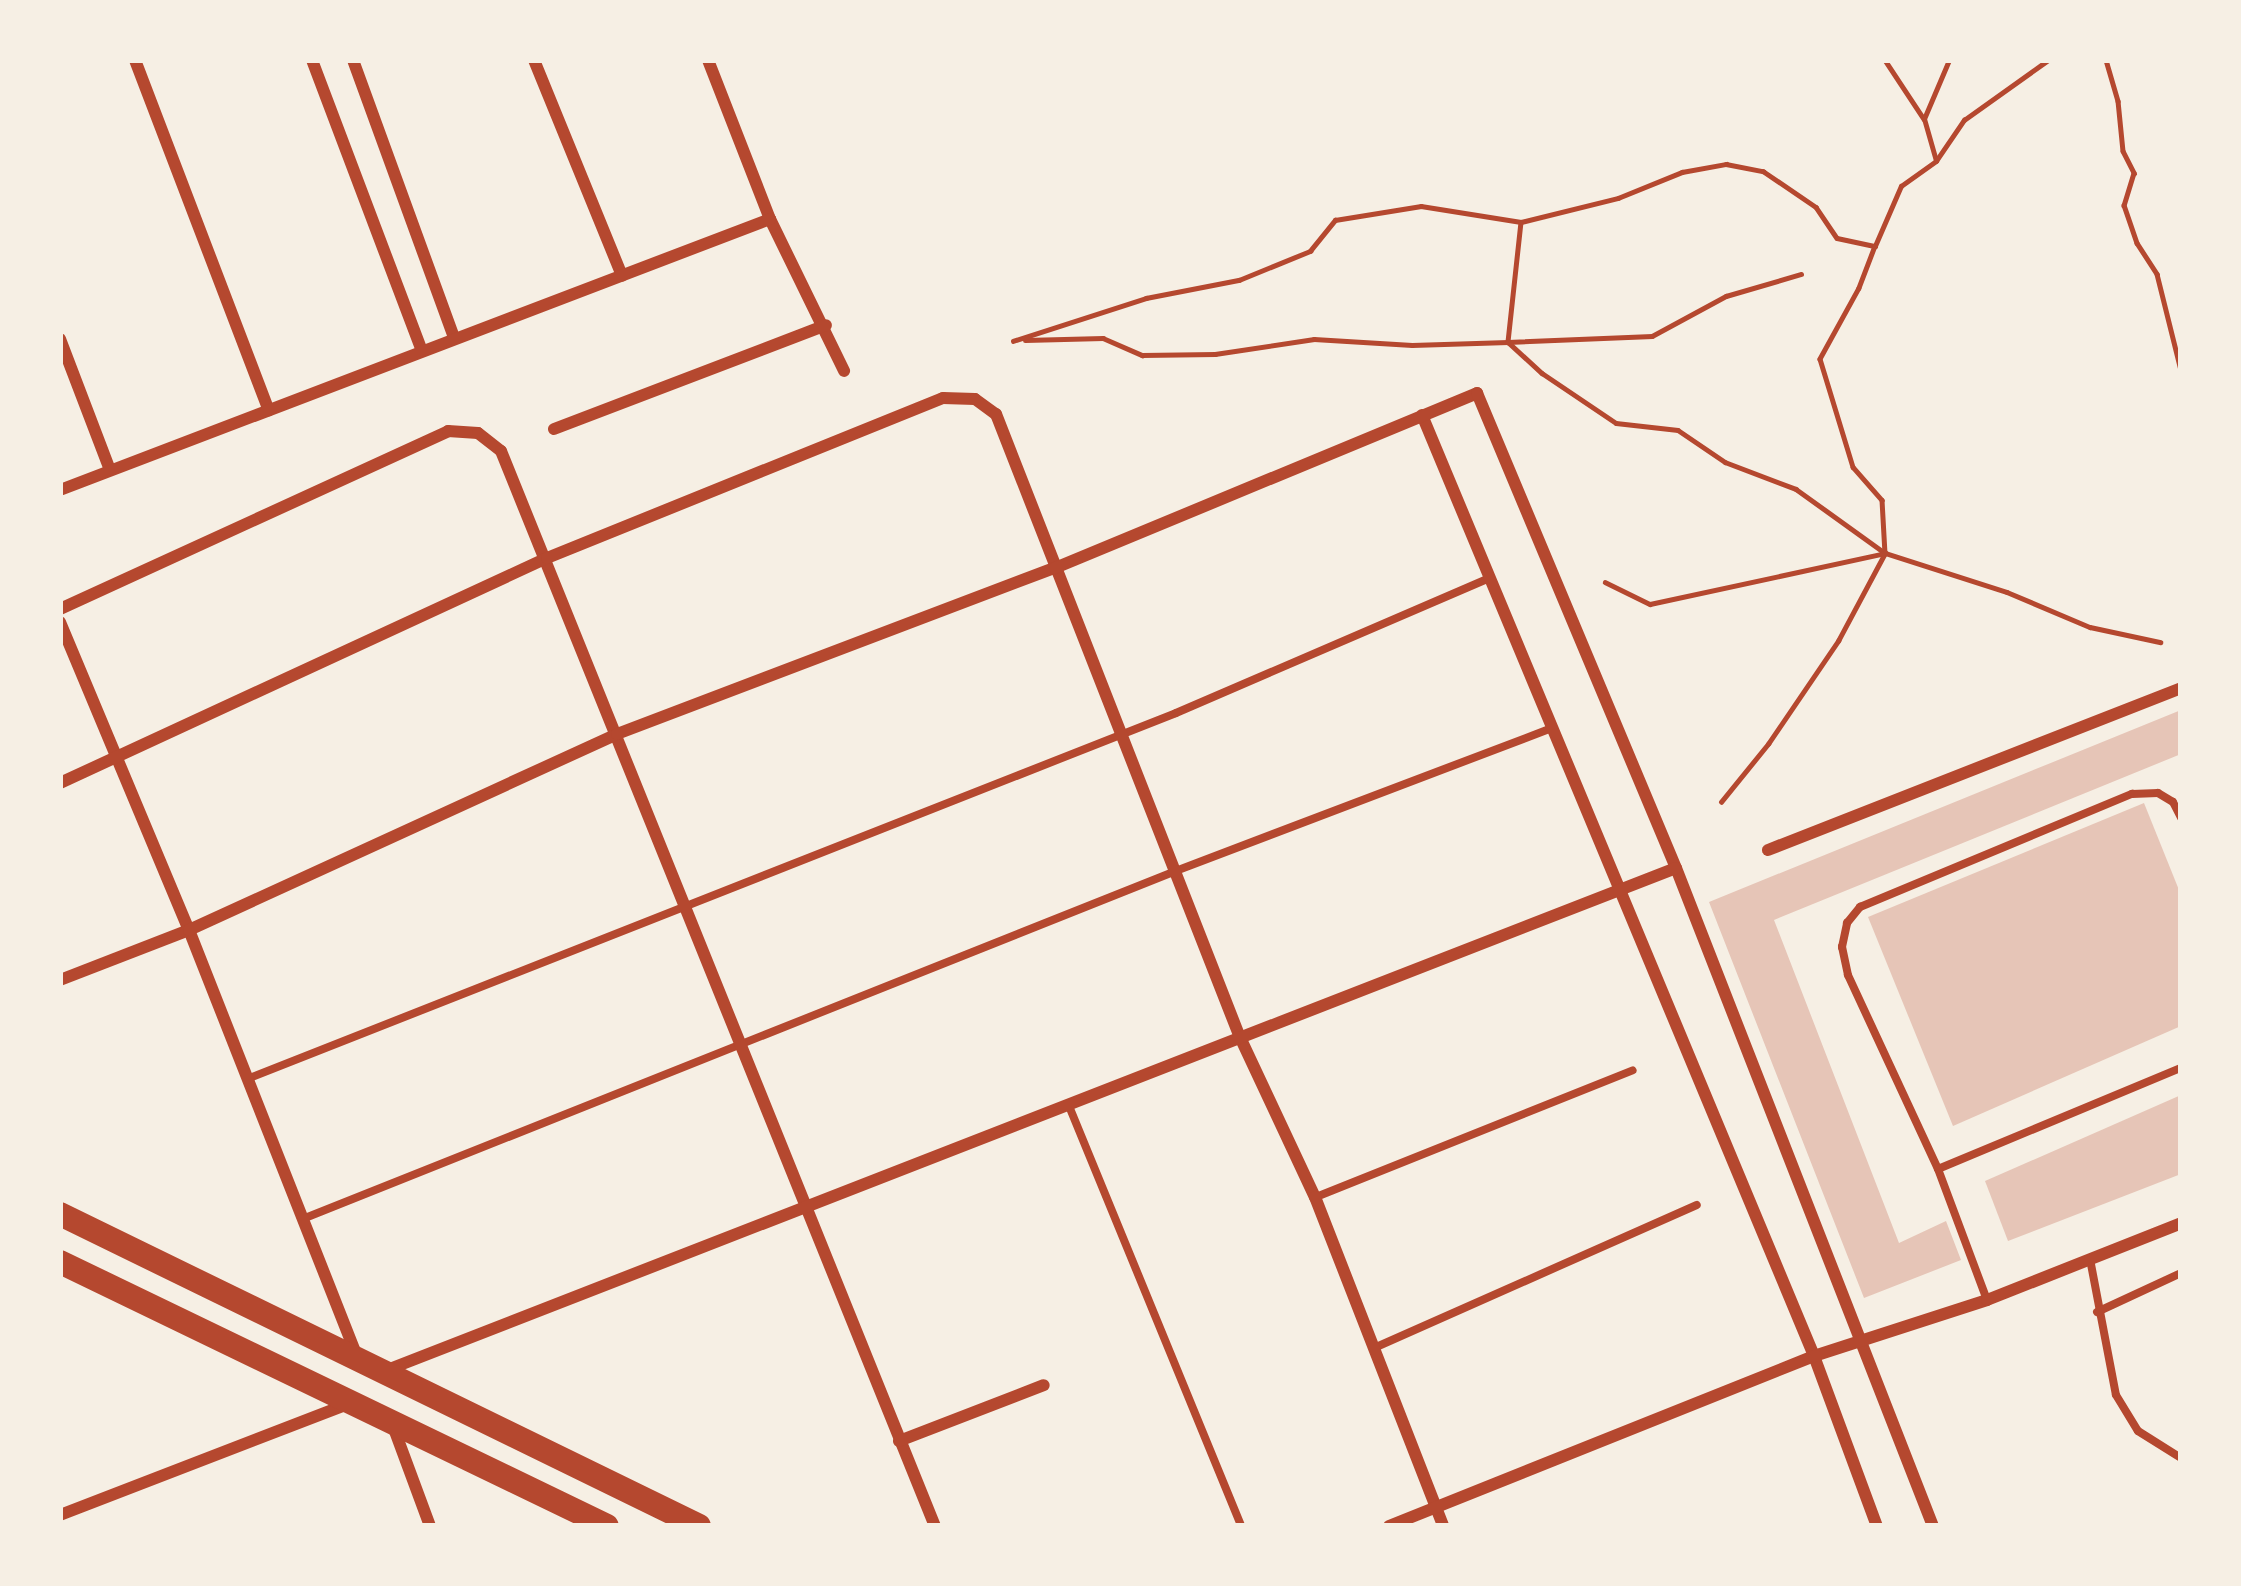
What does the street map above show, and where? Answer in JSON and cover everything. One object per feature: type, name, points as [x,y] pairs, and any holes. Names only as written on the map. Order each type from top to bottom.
[{"type":"main road","points":[[60,1214],[698,1526]]},
{"type":"main road","points":[[60,1262],[608,1526]]},
{"type":"street","points":[[135,60],[269,410]]},
{"type":"street","points":[[312,60],[422,350]]},
{"type":"street","points":[[353,60],[454,338]]},
{"type":"street","points":[[534,60],[622,276]]},
{"type":"street","points":[[708,60],[770,219],[826,325],[844,370]]},
{"type":"street","points":[[60,490],[770,219]]},
{"type":"street","points":[[554,429],[826,325]]},
{"type":"street","points":[[60,339],[110,470]]},
{"type":"street","points":[[60,980],[189,930],[617,734],[1055,568],[1477,393],[1676,868],[1933,1526]]},
{"type":"street","points":[[60,783],[547,558],[944,398],[975,399],[996,414],[1173,872],[1239,1036],[1315,1197],[1443,1526]]},
{"type":"street","points":[[1422,415],[1814,1356],[1876,1526]]},
{"type":"street","points":[[60,609],[448,431],[478,433],[501,451],[935,1526]]},
{"type":"street","points":[[60,622],[369,1367],[808,1209],[1676,868]]},
{"type":"street","points":[[1768,850],[2181,688]]},
{"type":"street","points":[[1389,1526],[1814,1356],[1987,1300],[2181,1223]]},
{"type":"street","points":[[899,1441],[1044,1385]]},
{"type":"street","points":[[60,1515],[352,1402]]},
{"type":"street","points":[[390,1420],[430,1526]]},
{"type":"lane","points":[[246,1079],[1119,735],[1490,578]]},
{"type":"lane","points":[[304,1218],[1173,872],[1553,728]]},
{"type":"lane","points":[[1987,1300],[1938,1168],[1848,975],[1841,947],[1847,923],[1860,907],[2132,794],[2158,793],[2173,802],[2181,818]]},
{"type":"lane","points":[[1938,1168],[2181,1068]]},
{"type":"lane","points":[[1315,1197],[1633,1070]]},
{"type":"lane","points":[[1068,1104],[1241,1526]]},
{"type":"lane","points":[[1372,1348],[1697,1205]]},
{"type":"lane","points":[[2090,1257],[2097,1312],[2126,1414],[2138,1431],[2181,1458]]},
{"type":"lane","points":[[2097,1312],[2181,1273]]},
{"type":"path","points":[[1885,60],[1924,119],[1936,161]]},
{"type":"path","points":[[1924,119],[1949,60]]},
{"type":"path","points":[[1721,802],[1768,744],[1838,641],[1885,553],[1882,500],[1853,467],[1820,359],[1859,288],[1901,186],[1936,161],[1964,120],[2048,60]]},
{"type":"path","points":[[2106,60],[2118,101],[2123,151],[2134,173],[2124,205],[2137,244],[2157,274],[2181,370]]},
{"type":"path","points":[[1801,274],[1726,296],[1652,336],[1412,345],[1314,339],[1216,354],[1142,356],[1103,338],[1013,340],[1146,298],[1239,280],[1310,251],[1335,220],[1421,206],[1521,222],[1726,164],[1763,171],[1816,207],[1837,238],[1875,246]]},
{"type":"path","points":[[1508,342],[1521,222]]},
{"type":"path","points":[[1508,342],[1542,373],[1616,422],[1678,430],[1725,462],[1796,489],[1885,553],[2007,592],[2090,627],[2161,642]]},
{"type":"path","points":[[1605,582],[1650,604],[1885,553]]},
{"type":"building","points":[[2181,710],[2181,754],[1774,920],[1899,1243],[1946,1221],[1961,1260],[1864,1298],[1709,902]]},
{"type":"building","points":[[2144,803],[2181,895],[2181,1026],[1953,1126],[1868,917]]},
{"type":"building","points":[[2181,1095],[2181,1174],[2008,1241],[1985,1181]]}]
